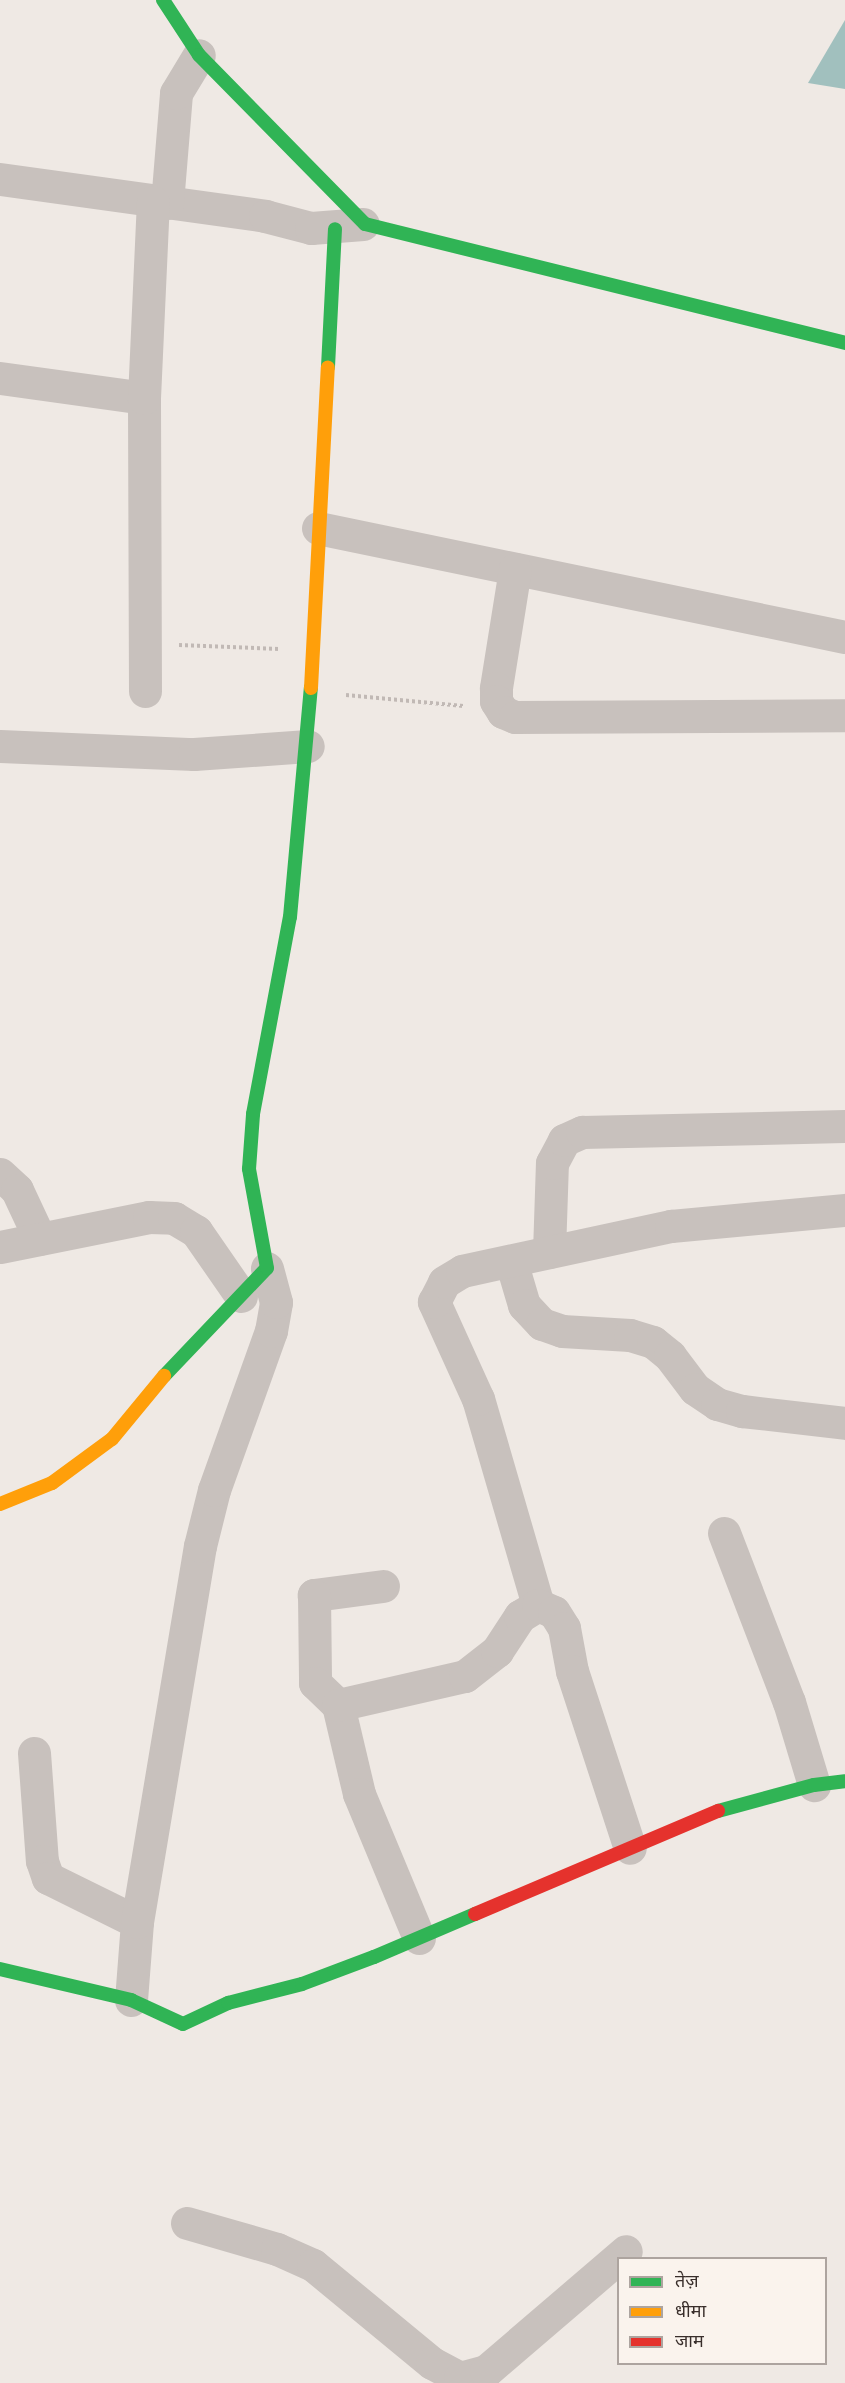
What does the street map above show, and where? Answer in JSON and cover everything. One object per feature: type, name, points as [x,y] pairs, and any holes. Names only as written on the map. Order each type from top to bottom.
[{"type":"street","points":[[131,2000],[137,1922],[200,1546],[214,1490],[270,1331],[276,1302],[267,1268],[249,1169],[252,1125],[290,917],[312,694],[318,528],[350,227],[199,55],[163,0]]},
{"type":"street","points":[[145,691],[144,399],[160,202],[176,93],[199,55]]},
{"type":"street","points":[[0,179],[350,227],[845,343]]},
{"type":"street","points":[[0,378],[144,399]]},
{"type":"street","points":[[318,528],[845,637]]},
{"type":"street","points":[[515,569],[496,687],[496,701],[503,712],[515,717],[845,715]]},
{"type":"street","points":[[0,746],[194,754],[308,746]]},
{"type":"street","points":[[549,1252],[552,1162],[564,1140],[582,1132],[845,1126]]},
{"type":"street","points":[[0,1174],[17,1190],[40,1239]]},
{"type":"street","points":[[538,1605],[478,1399],[434,1302],[444,1282],[462,1272],[671,1226],[845,1210]]},
{"type":"street","points":[[0,1247],[149,1217],[174,1218],[196,1231],[241,1296]]},
{"type":"street","points":[[511,1261],[524,1305],[542,1324],[562,1331],[630,1335],[653,1342],[670,1356],[695,1389],[717,1404],[742,1412],[845,1423]]},
{"type":"street","points":[[0,1504],[52,1483],[112,1439],[177,1361],[267,1268]]},
{"type":"street","points":[[0,1969],[131,2000],[183,2024],[228,2003],[302,1984],[419,1938],[717,1811],[830,1783],[789,1702],[724,1533]]},
{"type":"street","points":[[383,1586],[314,1595],[315,1683],[338,1705],[359,1794],[419,1938]]},
{"type":"street","points":[[338,1705],[465,1676],[497,1651],[520,1616],[538,1605]]},
{"type":"street","points":[[538,1605],[554,1612],[564,1628],[572,1671],[630,1848]]},
{"type":"street","points":[[34,1753],[42,1861],[48,1878],[137,1922]]},
{"type":"street","points":[[187,2223],[277,2249],[313,2265],[432,2363],[460,2378],[486,2371],[617,2259]]},
{"type":"street","points":[[619,2257],[626,2251]]},
{"type":"path","points":[[145,644],[313,651]]},
{"type":"path","points":[[312,694],[397,698],[503,712]]},
{"type":"water","points":[[845,20],[845,89],[808,83]]},
{"type":"traffic: fast","points":[[163,0],[199,55],[365,224],[845,343]]},
{"type":"traffic: fast","points":[[328,367],[335,229]]},
{"type":"traffic: fast","points":[[164,1376],[267,1268],[249,1169],[253,1114],[290,917],[311,688]]},
{"type":"traffic: fast","points":[[718,1811],[814,1785],[845,1781]]},
{"type":"traffic: fast","points":[[0,1969],[131,2000],[183,2024],[228,2003],[302,1984],[374,1957],[475,1914]]},
{"type":"traffic: slow","points":[[311,688],[328,367]]},
{"type":"traffic: slow","points":[[0,1504],[52,1483],[112,1439],[164,1376]]},
{"type":"traffic: jam","points":[[475,1914],[718,1811]]}]
